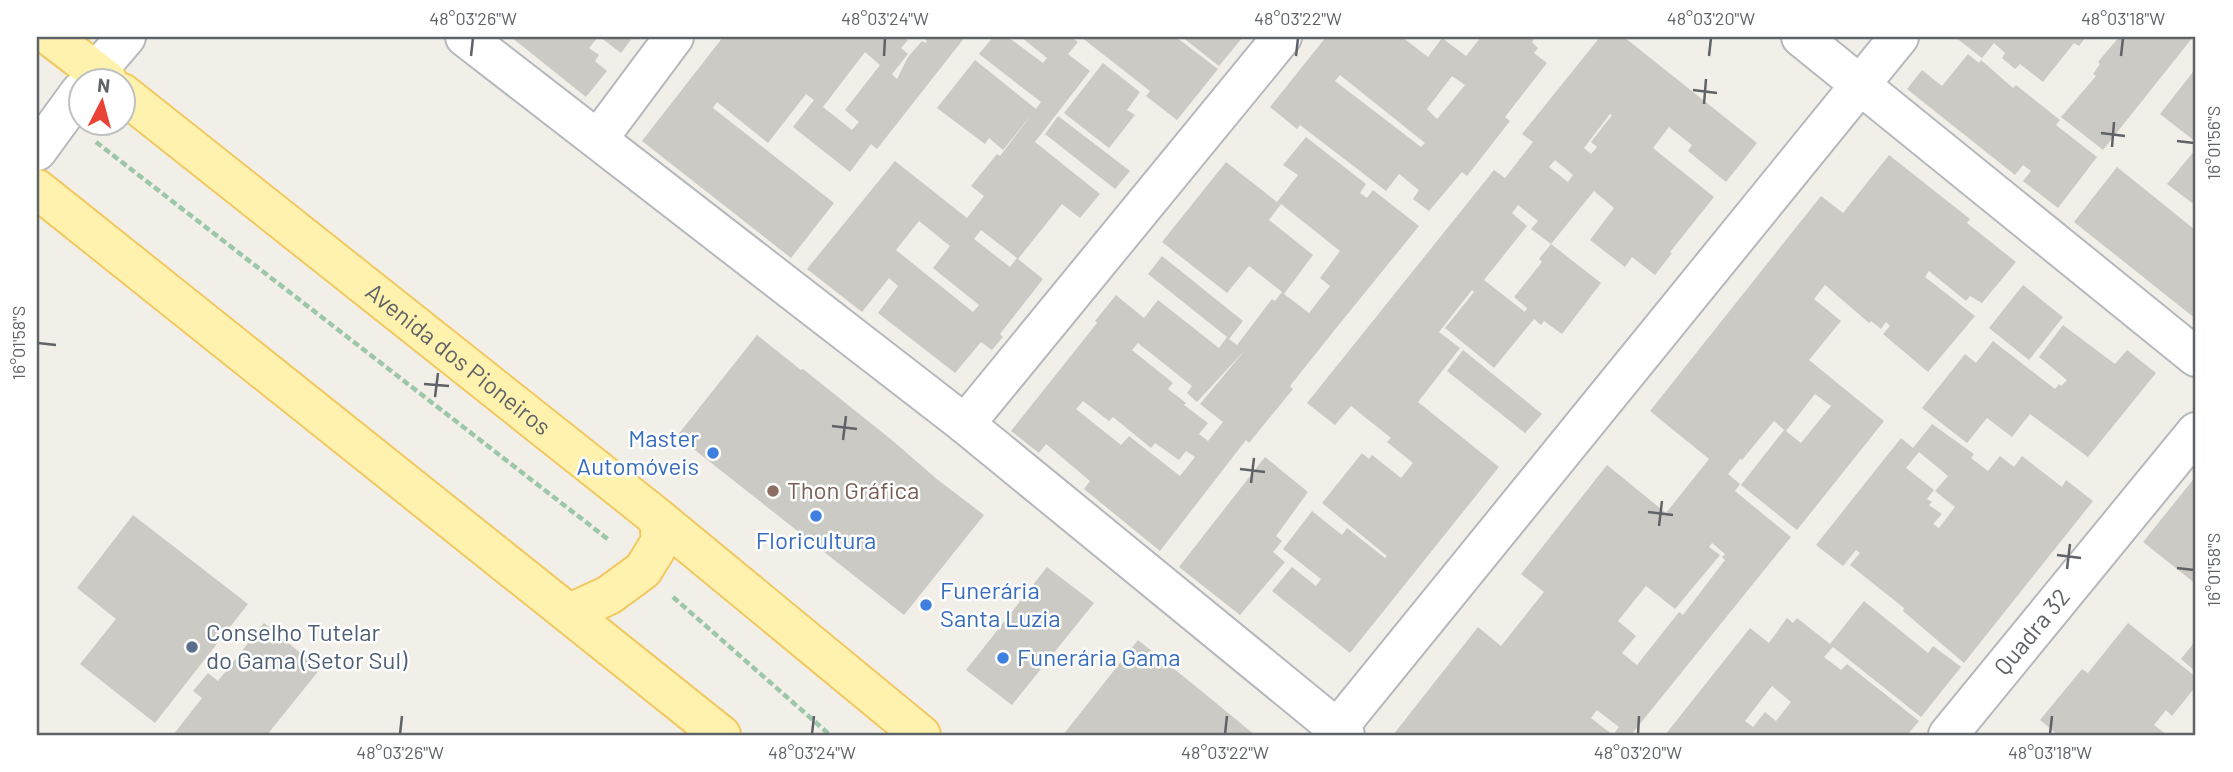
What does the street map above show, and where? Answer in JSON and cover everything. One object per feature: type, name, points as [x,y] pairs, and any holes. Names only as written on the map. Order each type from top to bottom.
[{"type":"main road","name":"Avenida dos Pioneiros","points":[[51,37],[74,66]]},
{"type":"main road","name":"Avenida dos Pioneiros","points":[[136,122],[659,519],[921,735]]},
{"type":"main road","points":[[37,189],[721,735]]},
{"type":"main road","points":[[570,613],[609,595],[643,570],[661,541],[659,519]]},
{"type":"street","points":[[108,66],[126,37]]},
{"type":"street","points":[[465,37],[965,424],[1338,733],[1899,37]]},
{"type":"street","points":[[598,139],[674,37]]},
{"type":"street","points":[[965,424],[1282,37]]},
{"type":"street","points":[[1801,37],[2196,358]]},
{"type":"street","points":[[37,151],[66,119]]},
{"type":"street","name":"Quadra 32","points":[[1948,735],[2196,432]]},
{"type":"path","points":[[136,127],[830,735]]},
{"type":"building","points":[[511,37],[598,37],[589,48],[599,55],[595,61],[607,71],[586,97]]},
{"type":"building","points":[[600,37],[633,37],[621,53]]},
{"type":"building","points":[[723,37],[904,37],[908,40],[901,48],[908,54],[892,74],[897,79],[908,57],[922,41],[927,41],[925,37],[965,37],[877,149],[871,144],[850,172],[793,127],[814,100],[806,94],[768,143],[717,102],[713,108],[834,203],[791,258],[642,141]],"holes":[[[865,52],[880,65],[845,110],[859,122],[852,130],[823,107]]]},
{"type":"building","points":[[993,37],[1008,37],[1043,63],[1047,58],[1021,37],[1071,37],[1078,42],[1068,54],[1090,71],[1035,142],[1100,194],[1080,218],[1062,204],[1018,259],[1043,279],[1000,334],[1003,337],[992,350],[981,342],[955,373],[878,313],[898,286],[889,278],[862,312],[807,269],[895,161],[967,218],[984,196],[971,186],[997,154],[1000,156],[1032,114],[1003,150],[989,138],[985,144],[937,108],[975,60],[1036,109],[1041,102],[979,54]],"holes":[[[919,221],[950,246],[933,268],[979,305],[973,312],[896,250]],[[981,230],[1017,258],[1010,267],[974,239]]]},
{"type":"building","points":[[1081,37],[1176,37],[1218,69],[1177,120],[1146,96],[1150,91]]},
{"type":"building","points":[[1182,37],[1243,37],[1219,66]]},
{"type":"building","points":[[1326,37],[1402,37],[1428,57],[1442,38],[1466,56],[1481,37],[1535,37],[1532,42],[1538,48],[1534,53],[1547,63],[1505,117],[1510,121],[1467,176],[1462,172],[1429,211],[1413,199],[1419,190],[1399,174],[1386,191],[1300,125],[1297,129],[1270,107]],"holes":[[[1340,75],[1425,143],[1421,147],[1335,81]],[[1452,76],[1465,85],[1437,119],[1427,109]]]},
{"type":"building","points":[[1600,37],[1624,37],[1757,143],[1726,182],[1688,151],[1692,145],[1669,127],[1653,148],[1714,197],[1655,275],[1632,257],[1625,267],[1590,240],[1614,208],[1594,191],[1551,244],[1601,283],[1562,334],[1544,321],[1541,325],[1534,319],[1494,368],[1445,328],[1474,292],[1472,290],[1439,332],[1460,348],[1418,402],[1499,467],[1350,653],[1272,591],[1292,567],[1316,586],[1321,579],[1283,549],[1312,511],[1342,535],[1347,528],[1385,558],[1387,556],[1322,503],[1362,453],[1369,459],[1372,455],[1401,478],[1413,463],[1387,442],[1391,438],[1351,406],[1335,425],[1307,403],[1494,170],[1505,178],[1533,142],[1522,134]],"holes":[[[1610,114],[1612,115],[1591,142],[1597,147],[1591,154],[1584,148]],[[1555,160],[1573,175],[1568,182],[1549,167]],[[1518,205],[1538,221],[1531,229],[1551,244],[1539,259],[1542,262],[1514,297],[1527,308],[1525,312],[1484,280],[1527,226],[1512,213]]]},
{"type":"building","points":[[1955,37],[2086,37],[2079,46],[2074,43],[2043,82],[2020,64],[2015,69],[2002,58],[2005,53],[1994,43],[1982,58]]},
{"type":"building","points":[[2119,37],[2193,37],[2103,150],[2061,117],[2096,76],[2093,74],[2100,64],[2098,62]]},
{"type":"building","points":[[1968,54],[1979,63],[1981,60],[2013,88],[2016,85],[2060,120],[2056,125],[2097,157],[2058,208],[2023,181],[2031,171],[2023,165],[2015,175],[1907,89],[1922,70],[1942,86]]},
{"type":"building","points":[[1103,63],[1140,92],[1127,110],[1135,115],[1109,148],[1064,113]]},
{"type":"building","points":[[2196,68],[2196,142],[2160,114]]},
{"type":"building","points":[[1058,116],[1130,171],[1115,189],[1045,134]]},
{"type":"building","points":[[1306,137],[1366,184],[1360,193],[1367,198],[1373,190],[1419,226],[1290,386],[1293,389],[1249,443],[1246,440],[1160,551],[1084,489],[1090,481],[1046,444],[1039,453],[1011,431],[1116,295],[1144,318],[1158,300],[1219,348],[1227,337],[1148,274],[1162,256],[1243,321],[1229,339],[1237,345],[1272,299],[1275,301],[1282,292],[1249,266],[1227,293],[1162,242],[1226,162],[1277,202],[1298,175],[1283,165]],"holes":[[[1281,204],[1340,251],[1320,278],[1330,286],[1309,313],[1284,294],[1313,255],[1269,220]],[[1138,343],[1192,386],[1187,393],[1197,402],[1245,350],[1200,404],[1223,422],[1208,441],[1199,434],[1208,423],[1168,389],[1173,383],[1132,350]],[[1083,401],[1109,421],[1113,417],[1151,448],[1155,443],[1179,460],[1186,451],[1195,457],[1180,476],[1129,436],[1121,445],[1076,409]]]},
{"type":"building","points":[[2196,151],[2196,206],[2167,184]]},
{"type":"building","points":[[1889,155],[1970,219],[1967,223],[2016,262],[1982,303],[1970,296],[1966,301],[1929,271],[1925,277],[1975,316],[1928,372],[1883,334],[1890,326],[1886,322],[1881,329],[1871,321],[1869,323],[1825,285],[1814,299],[1841,321],[1809,360],[1884,421],[1797,530],[1741,485],[1784,430],[1774,421],[1742,460],[1740,459],[1728,474],[1740,484],[1735,491],[1791,537],[1631,735],[1613,735],[1393,735],[1478,627],[1501,646],[1544,592],[1521,574],[1607,465],[1666,513],[1709,459],[1650,411],[1821,196],[1843,213]],"holes":[[[1815,394],[1831,406],[1801,443],[1786,431]],[[1712,543],[1725,554],[1722,557],[1725,560],[1683,615],[1679,612],[1637,665],[1622,653],[1636,636],[1618,621],[1646,586],[1675,609],[1720,555],[1709,547]],[[1597,710],[1619,727],[1613,735],[1591,718]]]},
{"type":"building","points":[[2117,167],[2194,229],[2196,226],[2196,319],[2074,222]]},
{"type":"building","points":[[2023,285],[2063,317],[2029,360],[1989,328]]},
{"type":"building","points":[[2063,325],[2115,364],[2127,350],[2156,373],[2088,457],[2030,414],[2012,437],[1987,418],[1967,443],[1922,408],[1965,354],[1976,363],[1993,341],[2055,389],[2059,384],[2061,386],[2067,380],[2039,357]]},
{"type":"building","points":[[757,335],[984,515],[904,615],[677,436]]},
{"type":"building","points":[[1463,350],[1542,414],[1525,433],[1447,371]]},
{"type":"building","points":[[1932,424],[1974,454],[1971,458],[1988,471],[2000,456],[2014,467],[2022,456],[2062,487],[2066,480],[2093,501],[1964,663],[1903,611],[1904,608],[1850,565],[1860,553],[1856,550],[1843,566],[1816,545],[1901,438],[1913,448]],"holes":[[[1919,452],[1948,476],[1935,491],[1955,507],[1939,528],[1933,524],[1942,514],[1929,505],[1932,502],[1927,499],[1934,490],[1906,468]]]},
{"type":"building","points":[[1265,457],[1308,492],[1276,536],[1282,541],[1273,552],[1285,562],[1240,615],[1179,567]]},
{"type":"building","points":[[2196,476],[2196,584],[2143,542]]},
{"type":"building","name":"Conselho Tutelar do Gama (Setor Sul)","points":[[133,515],[248,604],[155,723],[80,664],[116,619],[77,588]]},
{"type":"building","points":[[1047,567],[1094,603],[1012,705],[966,670]]},
{"type":"building","points":[[1864,601],[1928,653],[1933,646],[1961,667],[1921,717],[1833,647],[1824,657],[1841,670],[1847,664],[1919,721],[1907,735],[1665,735],[1750,628],[1769,643],[1787,618],[1793,623],[1797,618],[1830,644]],"holes":[[[1772,686],[1791,702],[1776,721],[1765,712],[1753,727],[1745,721]]]},
{"type":"building","points":[[264,623],[320,669],[267,735],[173,735],[202,698],[193,691],[208,673],[218,681]]},
{"type":"building","points":[[2128,623],[2196,677],[2196,686],[2172,716],[2166,710],[2154,725],[2167,735],[2058,735],[2040,720],[2082,669],[2088,673]]},
{"type":"building","points":[[1138,640],[1183,676],[1255,735],[1063,735]]},
{"type":"building","points":[[2196,640],[2196,672],[2181,659]]},
{"type":"place","name":"Master Automóveis","points":[[713,453]]},
{"type":"place","name":"Thon Gráfica","points":[[773,491]]},
{"type":"place","name":"Floricultura","points":[[816,516]]},
{"type":"place","name":"Funerária Santa Luzia","points":[[926,605]]},
{"type":"place","name":"Conselho Tutelar do Gama (Setor Sul)","points":[[192,647]]},
{"type":"place","name":"Funerária Gama","points":[[1003,658]]}]
